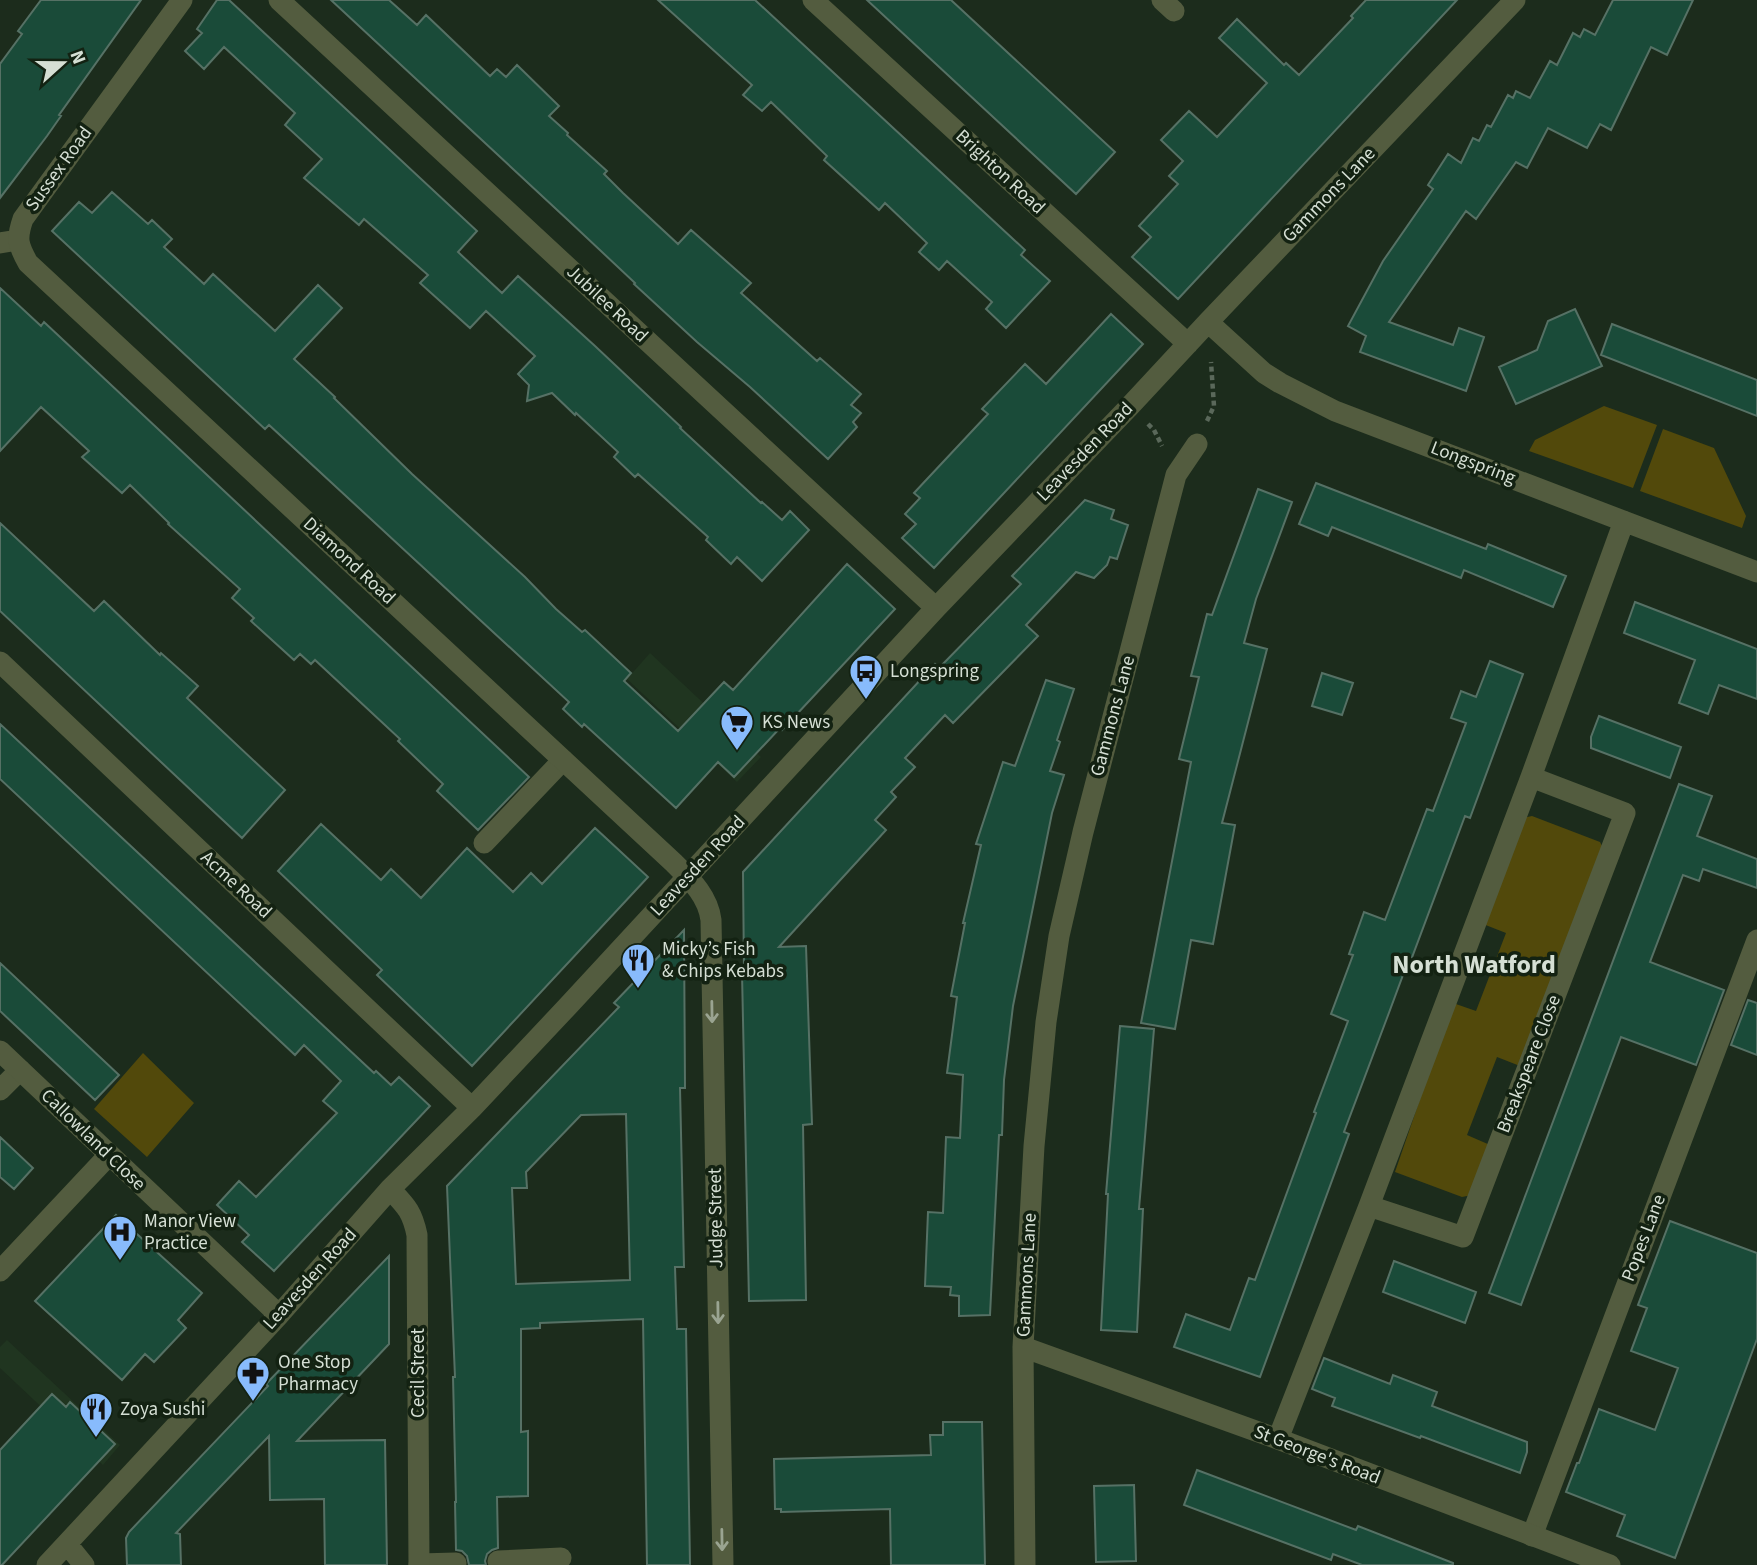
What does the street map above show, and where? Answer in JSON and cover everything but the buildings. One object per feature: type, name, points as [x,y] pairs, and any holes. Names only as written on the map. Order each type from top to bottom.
[{"type":"street","name":"Sussex Road","points":[[9,241],[182,0]]},
{"type":"street","name":"Jubilee Road","points":[[279,0],[936,608]]},
{"type":"street","name":"Brighton Road","points":[[813,0],[1188,344]]},
{"type":"street","name":"Gammons Lane","points":[[1208,322],[1515,0]]},
{"type":"street","name":"Diamond Road","points":[[9,241],[21,250],[28,263],[688,877]]},
{"type":"street","name":"Leavesden Road","points":[[47,1565],[279,1315],[390,1189],[472,1108],[936,608],[1208,322]]},
{"type":"street","name":"Longspring","points":[[1208,322],[1264,373],[1335,411],[1757,572]]},
{"type":"street","name":"Gammons Lane","points":[[1025,1565],[1023,1347],[1034,1146],[1046,1023],[1059,936],[1083,832],[1176,475],[1197,444]]},
{"type":"street","points":[[1278,1439],[1531,777],[1624,521]]},
{"type":"street","name":"Acme Road","points":[[0,662],[472,1108]]},
{"type":"street","points":[[484,843],[563,760]]},
{"type":"street","name":"Breakspeare Close","points":[[1369,1206],[1463,1237],[1625,813],[1531,777]]},
{"type":"street","name":"Judge Street","points":[[688,877],[705,898],[711,920],[723,1565]]},
{"type":"street","name":"Popes Lane","points":[[1532,1536],[1757,940]]},
{"type":"street","name":"Callowland Close","points":[[0,1051],[279,1315]]},
{"type":"street","points":[[0,1090],[20,1070]]},
{"type":"street","points":[[0,1271],[109,1155]]},
{"type":"street","name":"Cecil Street","points":[[390,1189],[409,1210],[417,1235],[419,1565]]},
{"type":"street","name":"St George's Road","points":[[1023,1347],[1278,1439],[1610,1565]]},
{"type":"street","points":[[67,1544],[84,1565]]},
{"type":"street","points":[[498,1561],[561,1558]]},
{"type":"street","points":[[419,1565],[456,1563]]},
{"type":"path","points":[[1197,444],[1214,406],[1208,322]]},
{"type":"shaded area","points":[[1604,406],[1657,425],[1633,488],[1529,451],[1535,440]]},
{"type":"shaded area","points":[[1663,429],[1714,448],[1746,516],[1742,528],[1640,491]]},
{"type":"shaded area","points":[[650,653],[761,757],[737,782],[627,679]]},
{"type":"shaded area","points":[[1532,816],[1600,842],[1603,848],[1520,1066],[1497,1057],[1467,1135],[1490,1145],[1472,1195],[1462,1197],[1395,1172],[1453,1003],[1476,1011],[1506,933],[1483,924],[1523,818]]},
{"type":"shaded area","points":[[143,1053],[194,1103],[147,1157],[94,1109]]},
{"type":"shaded area","points":[[7,1340],[120,1445],[103,1465],[0,1368],[0,1347]]},
{"type":"place","name":"Longspring","points":[[866,701]]},
{"type":"place","name":"KS News","points":[[737,752]]},
{"type":"place","name":"Micky’s Fish & Chips Kebabs","points":[[638,990]]},
{"type":"place","name":"Manor View Practice","points":[[120,1262]]},
{"type":"place","name":"One Stop Pharmacy","points":[[253,1403]]},
{"type":"place","name":"Zoya Sushi","points":[[96,1439]]},
{"type":"district","name":"North Watford","points":[[1474,964]]}]
